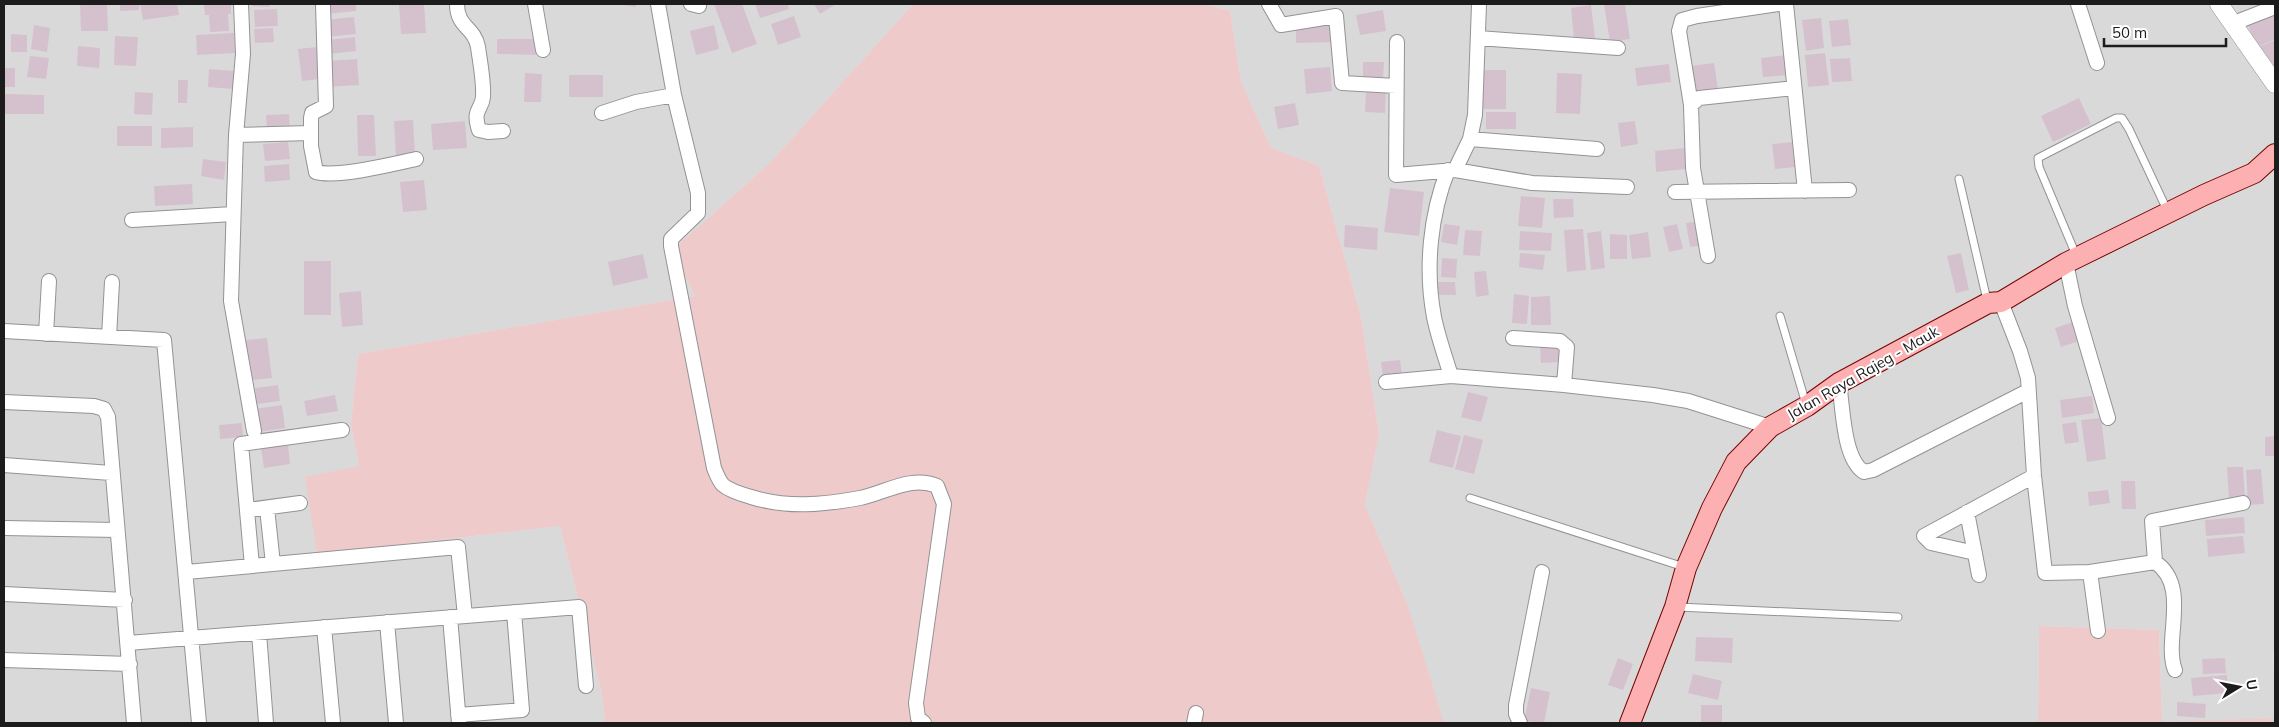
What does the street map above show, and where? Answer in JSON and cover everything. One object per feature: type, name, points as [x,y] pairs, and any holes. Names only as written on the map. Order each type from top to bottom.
[{"type":"main road","name":"Jalan Raya Rajeg - Mauk","points":[[1630,723],[1675,607],[1686,568],[1712,508],[1736,462],[1770,427],[1840,384],[2072,260],[2254,173],[2275,154]]},
{"type":"street","points":[[241,4],[242,54],[236,135],[231,301],[254,431]]},
{"type":"street","points":[[323,4],[326,106],[312,113],[310,133],[316,172],[374,168],[416,160]]},
{"type":"street","points":[[456,4],[460,23],[474,36],[478,45],[483,100],[476,112],[479,130],[488,132],[503,130]]},
{"type":"street","points":[[535,4],[543,50]]},
{"type":"street","points":[[658,4],[674,95],[699,205],[698,213],[671,239],[671,246],[714,468],[722,484],[734,492],[777,504],[800,505],[859,498],[913,482],[926,482],[937,486],[944,504],[916,703],[918,718],[924,723]]},
{"type":"street","points":[[1269,4],[1280,25],[1336,16],[1342,83],[1396,86]]},
{"type":"street","points":[[1451,376],[1434,316],[1430,265],[1438,200],[1451,170],[1470,140],[1475,115],[1479,4]]},
{"type":"street","points":[[1708,256],[1693,168],[1691,104],[1679,30],[1682,20],[1697,16],[1778,4]]},
{"type":"street","points":[[1786,4],[1806,191]]},
{"type":"street","points":[[2078,4],[2097,63]]},
{"type":"street","points":[[2219,4],[2274,80]]},
{"type":"street","points":[[2234,23],[2275,7]]},
{"type":"street","points":[[1478,38],[1618,48]]},
{"type":"street","points":[[1397,42],[1396,175],[1451,170],[1532,183],[1627,187]]},
{"type":"street","points":[[1691,104],[1699,98],[1794,88]]},
{"type":"street","points":[[602,113],[636,102],[674,95]]},
{"type":"street","points":[[236,135],[310,133]]},
{"type":"street","points":[[1470,140],[1597,149]]},
{"type":"street","points":[[1675,192],[1849,190]]},
{"type":"street","points":[[132,220],[233,214]]},
{"type":"street","points":[[2072,260],[2075,306],[2108,418]]},
{"type":"street","points":[[46,334],[49,281]]},
{"type":"street","points":[[109,337],[112,282]]},
{"type":"street","points":[[1994,302],[2020,351],[2028,378],[2034,476],[2045,573],[2090,572],[2155,562],[2164,568],[2169,578],[2172,593],[2174,631],[2172,658],[2174,670]]},
{"type":"street","points":[[4,331],[164,340],[187,572],[199,723]]},
{"type":"street","points":[[1513,338],[1560,341],[1565,343],[1564,384]]},
{"type":"street","points":[[1386,382],[1451,376],[1564,384],[1688,400],[1770,427]]},
{"type":"street","points":[[1840,384],[1848,444],[1857,466],[1864,472],[1873,470],[2028,391]]},
{"type":"street","points":[[4,402],[94,406],[104,409],[108,417],[111,473],[125,600],[134,723]]},
{"type":"street","points":[[252,566],[248,510],[240,444],[342,430]]},
{"type":"street","points":[[4,464],[111,473]]},
{"type":"street","points":[[1975,553],[1931,543],[1924,538],[1925,534],[2034,476]]},
{"type":"street","points":[[248,510],[300,503]]},
{"type":"street","points":[[2155,562],[2152,521],[2243,503]]},
{"type":"street","points":[[267,508],[273,564]]},
{"type":"street","points":[[1967,512],[1979,575]]},
{"type":"street","points":[[4,528],[117,530]]},
{"type":"street","points":[[187,572],[458,547],[465,616]]},
{"type":"street","points":[[1520,723],[1516,714],[1516,705],[1542,572]]},
{"type":"street","points":[[2090,572],[2098,631]]},
{"type":"street","points":[[4,594],[125,600]]},
{"type":"street","points":[[128,643],[579,606],[586,686]]},
{"type":"street","points":[[450,617],[459,719],[522,710],[514,612]]},
{"type":"street","points":[[387,622],[396,723]]},
{"type":"street","points":[[324,627],[332,723]]},
{"type":"street","points":[[259,633],[266,723]]},
{"type":"street","points":[[4,660],[130,664]]},
{"type":"lane","points":[[2072,260],[2039,167],[2038,158],[2116,118],[2122,118],[2129,129],[2169,212]]},
{"type":"lane","points":[[1959,179],[1994,302]]},
{"type":"lane","points":[[1780,316],[1807,406]]},
{"type":"lane","points":[[1470,498],[1686,568]]},
{"type":"lane","points":[[1675,607],[1898,617]]},
{"type":"shaded area","points":[[4,4],[913,4],[770,163],[672,250],[695,296],[358,354],[351,424],[359,466],[317,554],[560,526],[602,694],[605,722],[608,723],[4,723]]},
{"type":"shaded area","points":[[913,4],[1204,4],[1230,11],[1241,82],[1271,148],[1319,166],[1361,317],[1379,434],[1365,505],[1408,606],[1444,723],[608,723],[605,722],[602,694],[560,526],[317,554],[305,477],[359,466],[351,424],[358,354],[695,296],[672,250],[770,163]]},
{"type":"shaded area","points":[[1204,4],[2275,4],[2275,651],[2273,652],[2275,718],[2162,723],[2159,630],[2039,626],[2038,723],[1443,723],[1408,606],[1365,505],[1379,434],[1361,317],[1319,166],[1271,148],[1241,82],[1230,11]]},
{"type":"shaded area","points":[[2039,626],[2159,630],[2162,722],[2275,718],[2275,723],[2038,723]]},
{"type":"building","points":[[80,4],[107,4],[108,31],[81,31]]},
{"type":"building","points":[[120,4],[139,4],[139,10],[120,11]]},
{"type":"building","points":[[140,4],[177,4],[179,15],[143,20]]},
{"type":"building","points":[[204,4],[231,4],[231,14],[228,14],[229,31],[210,32],[209,15],[205,15]]},
{"type":"building","points":[[253,4],[269,4],[269,7],[253,6]]},
{"type":"building","points":[[325,4],[356,4],[356,11],[326,14]]},
{"type":"building","points":[[399,4],[424,4],[426,33],[401,34]]},
{"type":"building","points":[[617,4],[636,4],[636,7]]},
{"type":"building","points":[[714,4],[742,4],[757,44],[732,53]]},
{"type":"building","points":[[755,4],[788,4],[789,9],[760,18]]},
{"type":"building","points":[[814,4],[836,4],[820,14]]},
{"type":"building","points":[[1604,4],[1625,4],[1630,39],[1610,42]]},
{"type":"building","points":[[1591,5],[1595,38],[1574,40],[1571,8]]},
{"type":"building","points":[[277,9],[278,26],[255,27],[254,10]]},
{"type":"building","points":[[1383,10],[1386,31],[1360,35],[1356,15]]},
{"type":"building","points":[[2275,11],[2275,39],[2257,47],[2247,23]]},
{"type":"building","points":[[794,16],[801,37],[778,45],[771,24]]},
{"type":"building","points":[[354,17],[356,34],[326,37],[325,20]]},
{"type":"building","points":[[1821,18],[1824,48],[1806,51],[1802,20]]},
{"type":"building","points":[[1848,19],[1851,45],[1832,47],[1829,21]]},
{"type":"building","points":[[1335,23],[1336,42],[1296,43],[1296,24]]},
{"type":"building","points":[[34,25],[50,28],[47,52],[31,49]]},
{"type":"building","points":[[714,25],[719,49],[696,55],[690,31]]},
{"type":"building","points":[[273,28],[274,42],[255,43],[254,29]]},
{"type":"building","points":[[234,33],[235,53],[197,55],[196,35]]},
{"type":"building","points":[[11,34],[27,35],[27,52],[11,52]]},
{"type":"building","points":[[115,36],[138,37],[136,66],[114,65]]},
{"type":"building","points":[[355,37],[356,51],[329,54],[328,40]]},
{"type":"building","points":[[497,39],[536,39],[536,55],[497,54]]},
{"type":"building","points":[[2275,40],[2275,67],[2267,71],[2258,47]]},
{"type":"building","points":[[78,46],[100,48],[99,68],[77,66]]},
{"type":"building","points":[[317,47],[320,79],[302,81],[298,49]]},
{"type":"building","points":[[1825,53],[1829,85],[1808,87],[1805,55]]},
{"type":"building","points":[[1785,55],[1788,75],[1763,77],[1761,58]]},
{"type":"building","points":[[30,56],[49,58],[46,79],[27,77]]},
{"type":"building","points":[[1850,58],[1852,81],[1832,82],[1830,59]]},
{"type":"building","points":[[357,59],[359,85],[328,87],[326,61]]},
{"type":"building","points":[[1363,62],[1384,62],[1383,78],[1363,77]]},
{"type":"building","points":[[1714,63],[1718,90],[1694,93],[1690,66]]},
{"type":"building","points":[[1669,64],[1671,82],[1637,86],[1635,68]]},
{"type":"building","points":[[1330,67],[1332,91],[1306,94],[1304,69]]},
{"type":"building","points":[[4,68],[15,68],[15,87],[4,87]]},
{"type":"building","points":[[209,69],[234,71],[233,89],[208,87]]},
{"type":"building","points":[[1483,70],[1506,70],[1506,109],[1483,109]]},
{"type":"building","points":[[525,73],[542,74],[541,102],[524,102]]},
{"type":"building","points":[[1557,73],[1582,74],[1580,114],[1556,113]]},
{"type":"building","points":[[569,75],[603,75],[603,97],[569,97]]},
{"type":"building","points":[[178,80],[188,80],[187,103],[178,103]]},
{"type":"building","points":[[1366,89],[1386,90],[1385,113],[1365,112]]},
{"type":"building","points":[[135,92],[153,93],[152,115],[134,114]]},
{"type":"building","points":[[4,94],[44,95],[44,114],[4,114]]},
{"type":"building","points":[[2079,98],[2091,124],[2053,142],[2041,116]]},
{"type":"building","points":[[1295,103],[1299,125],[1278,129],[1274,107]]},
{"type":"building","points":[[1486,112],[1516,112],[1516,129],[1486,129]]},
{"type":"building","points":[[289,114],[290,131],[267,132],[266,115]]},
{"type":"building","points":[[357,115],[374,115],[376,156],[358,156]]},
{"type":"building","points":[[413,120],[415,155],[396,156],[394,121]]},
{"type":"building","points":[[465,121],[467,148],[433,150],[431,124]]},
{"type":"building","points":[[1635,121],[1638,144],[1621,147],[1618,123]]},
{"type":"building","points":[[117,126],[152,126],[152,146],[117,146]]},
{"type":"building","points":[[193,127],[193,147],[161,148],[161,128]]},
{"type":"building","points":[[288,142],[290,159],[265,161],[263,144]]},
{"type":"building","points":[[1792,142],[1795,167],[1775,169],[1772,144]]},
{"type":"building","points":[[1685,148],[1686,169],[1656,172],[1655,151]]},
{"type":"building","points":[[203,159],[226,162],[224,180],[201,176]]},
{"type":"building","points":[[289,164],[290,180],[265,182],[264,166]]},
{"type":"building","points":[[424,180],[427,210],[403,212],[400,182]]},
{"type":"building","points":[[192,184],[193,204],[155,206],[154,186]]},
{"type":"building","points":[[1390,188],[1424,192],[1419,236],[1384,232]]},
{"type":"building","points":[[1521,196],[1545,198],[1542,228],[1518,226]]},
{"type":"building","points":[[1553,199],[1573,199],[1574,217],[1554,218]]},
{"type":"building","points":[[1701,221],[1705,245],[1690,247],[1686,223]]},
{"type":"building","points":[[1444,224],[1460,226],[1457,245],[1441,242]]},
{"type":"building","points":[[1677,224],[1683,249],[1669,252],[1663,227]]},
{"type":"building","points":[[1345,225],[1378,228],[1377,250],[1344,247]]},
{"type":"building","points":[[1583,229],[1586,270],[1567,272],[1564,230]]},
{"type":"building","points":[[1465,230],[1482,231],[1480,256],[1463,255]]},
{"type":"building","points":[[1520,231],[1552,233],[1551,251],[1519,250]]},
{"type":"building","points":[[1601,231],[1605,268],[1591,270],[1587,233]]},
{"type":"building","points":[[1648,232],[1651,257],[1632,259],[1629,235]]},
{"type":"building","points":[[1610,234],[1627,235],[1627,259],[1610,259]]},
{"type":"building","points":[[1520,253],[1545,255],[1543,270],[1519,267]]},
{"type":"building","points":[[1961,253],[1969,290],[1956,293],[1947,256]]},
{"type":"building","points":[[643,254],[648,278],[613,286],[608,262]]},
{"type":"building","points":[[1442,258],[1457,259],[1456,278],[1441,277]]},
{"type":"building","points":[[304,261],[331,261],[331,315],[304,315]]},
{"type":"building","points":[[1486,271],[1489,295],[1476,297],[1474,272]]},
{"type":"building","points":[[1436,282],[1455,282],[1456,295],[1436,295]]},
{"type":"building","points":[[361,291],[363,325],[342,327],[339,293]]},
{"type":"building","points":[[1514,294],[1529,296],[1527,324],[1512,323]]},
{"type":"building","points":[[1550,296],[1551,325],[1531,325],[1531,297]]},
{"type":"building","points":[[2076,321],[2082,340],[2061,347],[2055,328]]},
{"type":"building","points":[[267,338],[272,378],[251,380],[246,340]]},
{"type":"building","points":[[1560,345],[1561,362],[1541,363],[1540,346]]},
{"type":"building","points":[[1400,360],[1402,375],[1383,377],[1381,362]]},
{"type":"building","points":[[278,385],[280,401],[257,404],[255,388]]},
{"type":"building","points":[[1468,392],[1488,397],[1481,422],[1461,417]]},
{"type":"building","points":[[335,395],[338,411],[307,416],[304,401]]},
{"type":"building","points":[[2092,396],[2094,413],[2062,418],[2060,400]]},
{"type":"building","points":[[282,405],[285,428],[259,432],[255,409]]},
{"type":"building","points":[[2101,418],[2106,459],[2087,462],[2081,420]]},
{"type":"building","points":[[2076,422],[2079,442],[2065,444],[2062,424]]},
{"type":"building","points":[[242,423],[243,437],[220,439],[219,425]]},
{"type":"building","points":[[1437,430],[1461,436],[1453,468],[1429,462]]},
{"type":"building","points":[[1464,435],[1483,440],[1474,474],[1455,469]]},
{"type":"building","points":[[2275,436],[2275,456],[2265,456],[2265,437]]},
{"type":"building","points":[[288,445],[290,464],[264,468],[261,448]]},
{"type":"building","points":[[2227,467],[2243,467],[2245,499],[2229,499]]},
{"type":"building","points":[[2261,469],[2264,504],[2248,505],[2246,470]]},
{"type":"building","points":[[2121,481],[2135,481],[2136,509],[2122,509]]},
{"type":"building","points":[[2108,490],[2110,503],[2089,506],[2088,492]]},
{"type":"building","points":[[2244,517],[2245,533],[2206,536],[2205,520]]},
{"type":"building","points":[[2243,536],[2245,553],[2208,557],[2207,539]]},
{"type":"building","points":[[1696,637],[1733,638],[1732,663],[1695,661]]},
{"type":"building","points":[[1618,658],[1633,664],[1623,690],[1608,685]]},
{"type":"building","points":[[2225,658],[2226,673],[2203,674],[2202,659]]},
{"type":"building","points":[[1693,674],[1722,681],[1718,700],[1688,693]]},
{"type":"building","points":[[2227,675],[2228,693],[2193,696],[2191,678]]},
{"type":"building","points":[[1531,688],[1550,692],[1544,723],[1524,721]]},
{"type":"building","points":[[2177,702],[2206,704],[2205,718],[2177,716]]},
{"type":"building","points":[[1701,705],[1722,705],[1722,723],[1701,723]]}]
